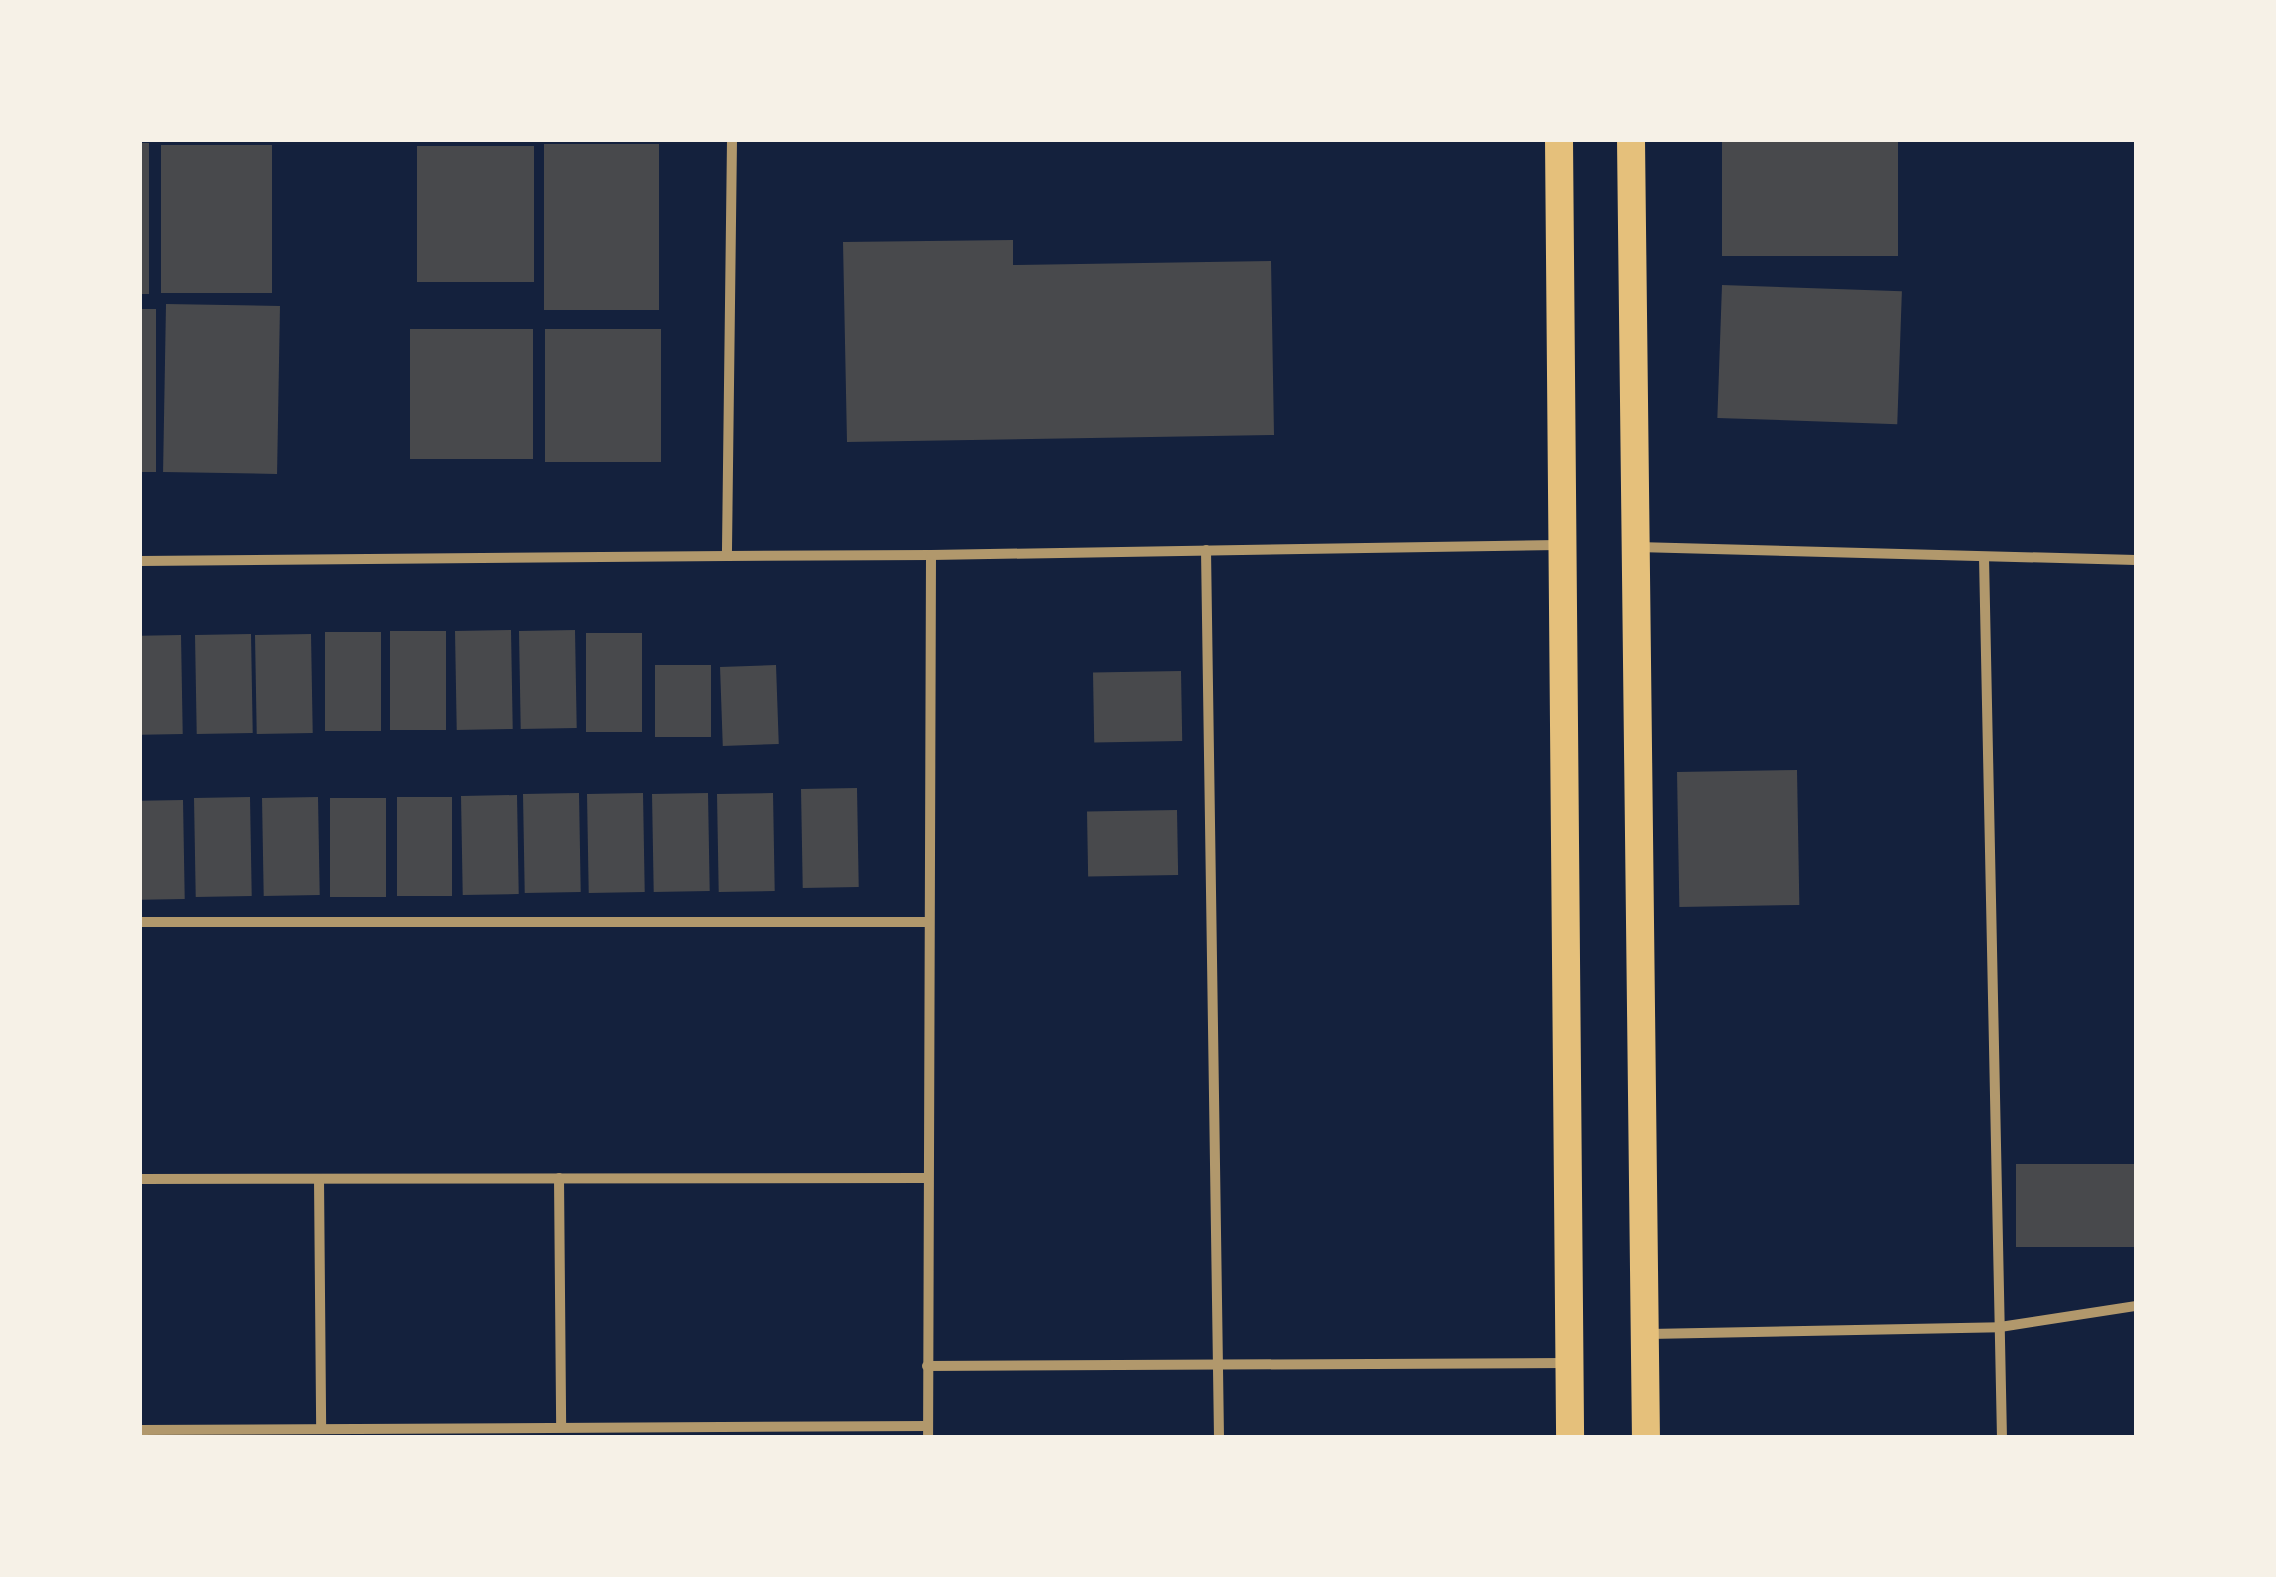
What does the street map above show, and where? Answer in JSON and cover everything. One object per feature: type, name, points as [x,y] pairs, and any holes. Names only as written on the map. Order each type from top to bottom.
[{"type":"highway","points":[[1559,140],[1558,545],[1570,1437]]},
{"type":"highway","points":[[1631,140],[1646,1437]]},
{"type":"street","points":[[727,556],[732,140]]},
{"type":"street","points":[[140,560],[932,555],[1558,545]]},
{"type":"street","points":[[1634,546],[2136,560]]},
{"type":"street","points":[[1206,550],[1220,1437]]},
{"type":"street","points":[[140,1430],[561,1427],[928,1432],[924,1178],[932,555]]},
{"type":"street","points":[[1984,557],[2002,1437]]},
{"type":"street","points":[[140,922],[927,922]]},
{"type":"street","points":[[319,1178],[321,1429]]},
{"type":"street","points":[[559,1178],[561,1427]]},
{"type":"street","points":[[140,1179],[924,1178]]},
{"type":"street","points":[[1643,1334],[2000,1327],[2136,1306]]},
{"type":"street","points":[[927,1366],[1569,1363]]},
{"type":"building","points":[[1722,140],[1898,140],[1898,256],[1722,256]]},
{"type":"building","points":[[140,143],[149,143],[149,294],[140,294]]},
{"type":"building","points":[[544,144],[659,144],[659,310],[544,310]]},
{"type":"building","points":[[161,145],[272,145],[272,293],[161,293]]},
{"type":"building","points":[[417,146],[534,146],[534,282],[417,282]]},
{"type":"building","points":[[1013,240],[1013,265],[1271,261],[1274,435],[847,442],[843,242]]},
{"type":"building","points":[[1722,285],[1902,291],[1897,424],[1717,418]]},
{"type":"building","points":[[166,304],[280,306],[277,474],[163,472]]},
{"type":"building","points":[[140,309],[156,309],[156,472],[140,472]]},
{"type":"building","points":[[410,329],[533,329],[533,459],[410,459]]},
{"type":"building","points":[[545,329],[661,329],[661,462],[545,462]]},
{"type":"building","points":[[511,630],[513,729],[457,730],[455,631]]},
{"type":"building","points":[[575,630],[577,728],[521,729],[519,631]]},
{"type":"building","points":[[390,631],[446,631],[446,730],[390,730]]},
{"type":"building","points":[[325,632],[381,632],[381,731],[325,731]]},
{"type":"building","points":[[586,633],[642,633],[642,732],[586,732]]},
{"type":"building","points":[[251,634],[253,733],[197,734],[195,635]]},
{"type":"building","points":[[311,634],[313,733],[257,734],[255,635]]},
{"type":"building","points":[[181,635],[183,734],[142,735],[140,636]]},
{"type":"building","points":[[655,665],[711,665],[711,737],[655,737]]},
{"type":"building","points":[[776,665],[779,744],[723,746],[720,667]]},
{"type":"building","points":[[1181,671],[1182,741],[1094,743],[1093,673]]},
{"type":"building","points":[[1797,770],[1799,905],[1679,907],[1677,772]]},
{"type":"building","points":[[857,788],[859,887],[803,888],[801,789]]},
{"type":"building","points":[[579,793],[581,892],[525,893],[523,794]]},
{"type":"building","points":[[643,793],[645,892],[589,893],[587,794]]},
{"type":"building","points":[[708,793],[710,891],[654,892],[652,794]]},
{"type":"building","points":[[773,793],[775,891],[719,892],[717,794]]},
{"type":"building","points":[[517,795],[519,894],[463,895],[461,796]]},
{"type":"building","points":[[250,797],[252,896],[196,897],[194,798]]},
{"type":"building","points":[[318,797],[320,895],[264,896],[262,798]]},
{"type":"building","points":[[397,797],[452,797],[452,896],[397,896]]},
{"type":"building","points":[[330,798],[386,798],[386,897],[330,897]]},
{"type":"building","points":[[183,800],[185,899],[142,900],[140,801]]},
{"type":"building","points":[[1177,810],[1178,875],[1088,877],[1087,812]]},
{"type":"building","points":[[2016,1164],[2136,1164],[2136,1247],[2016,1247]]}]
